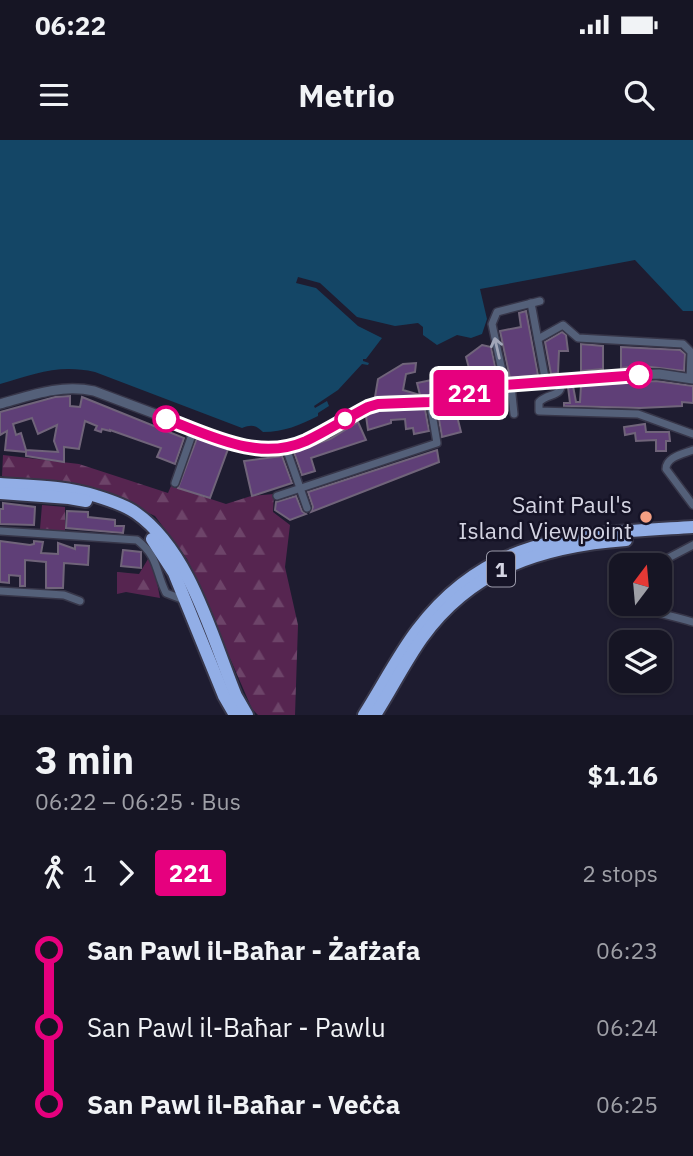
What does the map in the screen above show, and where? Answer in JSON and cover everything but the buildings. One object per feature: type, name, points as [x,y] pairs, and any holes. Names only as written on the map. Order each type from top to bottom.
[{"type":"highway","points":[[0,482],[70,489],[96,495],[134,511],[162,538],[184,571],[236,696],[247,715]]},
{"type":"highway","points":[[0,493],[69,498],[96,504],[131,519],[158,546],[180,584],[224,696],[235,715]]},
{"type":"highway","name":"1","points":[[364,715],[418,629],[452,592],[499,560],[536,545],[564,538],[693,527]]},
{"type":"highway","name":"1","points":[[375,715],[422,637],[456,600],[498,570],[564,547],[693,536]]},
{"type":"street","points":[[514,414],[492,324],[498,312],[536,302],[538,339],[547,383]]},
{"type":"street","points":[[0,404],[48,390],[80,388],[243,447],[265,450],[286,448],[305,441],[378,404],[430,402],[508,385],[646,374],[691,379],[691,352],[683,344],[578,338],[563,325],[538,339]]},
{"type":"street","points":[[561,381],[562,389],[542,398],[539,411],[638,414],[693,435]]},
{"type":"street","points":[[277,496],[437,443],[430,402]]},
{"type":"street","points":[[175,482],[194,429]]},
{"type":"street","points":[[286,448],[307,508]]},
{"type":"street","points":[[693,450],[669,460],[666,465],[666,469],[693,505]]},
{"type":"street","points":[[0,531],[137,540],[148,549],[158,566],[161,584],[166,593],[187,601],[184,571]]},
{"type":"street","points":[[672,556],[693,545]]},
{"type":"street","points":[[161,584],[173,591],[178,590],[180,584]]},
{"type":"street","points":[[0,592],[64,595],[80,601]]},
{"type":"street","points":[[670,616],[693,622]]},
{"type":"green space","points":[[3,455],[79,464],[168,493],[171,486],[226,504],[251,496],[274,494],[273,512],[290,525],[285,567],[298,625],[295,715],[258,715],[252,709],[187,559],[155,516],[97,489],[58,483],[15,481],[2,476]]},
{"type":"green space","points":[[42,505],[65,507],[65,531],[40,529]]},
{"type":"green space","points":[[148,559],[154,567],[160,598],[126,592],[117,594],[117,572],[139,574]]},
{"type":"water","points":[[0,140],[693,140],[693,311],[683,311],[635,260],[480,289],[487,319],[482,334],[471,338],[457,335],[437,345],[423,335],[423,327],[418,323],[395,326],[357,317],[320,283],[298,277],[296,283],[316,288],[358,326],[382,338],[366,359],[363,359],[368,365],[362,364],[338,390],[314,406],[315,408],[327,401],[329,406],[318,413],[318,416],[271,432],[263,432],[253,426],[242,428],[95,372],[58,370],[0,384]]},
{"type":"bus line","name":"221","points":[[166,419],[243,447],[278,450],[305,441],[378,404],[430,402],[505,385],[639,375]]},
{"type":"place","name":"Saint Paul's Island Viewpoint","points":[[646,517]]}]
